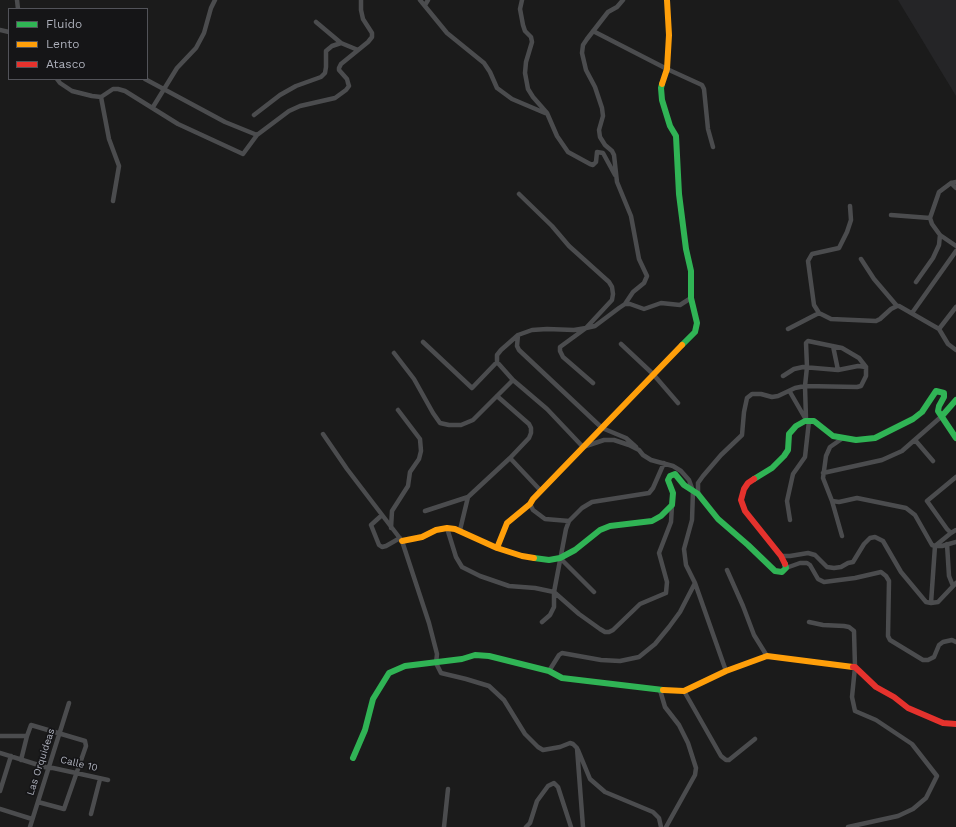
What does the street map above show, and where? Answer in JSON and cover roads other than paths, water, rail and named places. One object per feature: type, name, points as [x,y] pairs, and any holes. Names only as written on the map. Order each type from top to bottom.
[{"type":"street","points":[[153,107],[177,68],[196,48],[204,34],[211,8],[215,0]]},
{"type":"street","points":[[58,80],[72,90],[100,97],[113,89],[118,88],[153,107],[178,124],[243,154],[257,135],[289,111],[300,106],[335,98],[342,94],[349,86],[339,68],[341,64],[372,38],[372,33],[363,20],[361,0]]},
{"type":"street","points":[[420,0],[447,33],[484,62],[497,88],[512,99],[547,114]]},
{"type":"street","points":[[425,5],[428,0]]},
{"type":"street","points":[[423,342],[472,388],[496,362],[497,355],[501,350],[518,335],[532,330],[574,330],[595,326],[625,304],[633,292],[644,283],[646,276],[639,259],[631,216],[614,172],[603,153],[597,152],[596,162],[593,165],[568,152],[557,136],[547,114],[532,97],[528,89],[526,81],[526,62],[532,42],[531,37],[522,25],[520,9],[522,0]]},
{"type":"street","points":[[617,182],[614,155],[612,151],[605,146],[600,138],[599,130],[603,116],[602,108],[595,87],[586,70],[582,53],[583,45],[593,31],[608,12],[617,7],[623,0]]},
{"type":"street","points":[[497,548],[507,523],[530,504],[653,374],[695,332],[696,323],[691,298],[691,271],[686,249],[677,175],[676,136],[670,126],[662,100],[661,88],[667,69],[669,35],[667,0]]},
{"type":"street","points":[[316,22],[341,43],[358,50]]},
{"type":"street","points":[[593,31],[667,69],[702,85],[704,89],[708,130],[713,147]]},
{"type":"street","points":[[254,115],[280,95],[296,86],[321,77],[326,67],[326,52],[332,46],[341,43]]},
{"type":"street","points":[[147,80],[225,122],[257,135]]},
{"type":"street","points":[[100,97],[109,139],[119,166],[113,201]]},
{"type":"street","points":[[956,188],[953,183],[939,192],[930,218],[932,224],[940,235],[956,246]]},
{"type":"street","points":[[519,194],[552,226],[569,246],[597,271],[612,287],[612,300],[586,328],[560,347],[563,357],[593,383]]},
{"type":"street","points":[[850,206],[851,220],[839,248],[812,254],[808,261],[814,305],[819,313],[831,319],[876,321],[896,306]]},
{"type":"street","points":[[891,215],[930,218]]},
{"type":"street","points":[[916,282],[933,258],[939,246],[940,235]]},
{"type":"street","points":[[912,313],[956,251]]},
{"type":"street","points":[[861,259],[874,279],[896,306],[912,313],[939,329],[948,344],[956,350]]},
{"type":"street","points":[[625,304],[630,304],[644,309],[661,303],[680,305],[691,298]]},
{"type":"street","points":[[939,329],[956,307]]},
{"type":"street","points":[[788,329],[819,313]]},
{"type":"street","points":[[518,335],[517,346],[519,350],[602,428],[626,438],[643,455],[651,460],[673,466],[682,471],[689,480],[695,493]]},
{"type":"street","points":[[726,671],[695,583],[686,565],[684,549],[692,520],[695,493],[698,483],[703,476],[742,435],[747,398],[752,394],[761,394],[772,397],[790,392],[795,388],[805,386],[857,388],[861,386],[866,376],[866,367],[859,358],[849,351],[808,340],[806,343],[807,367],[805,386],[808,420],[805,457],[793,474],[787,501],[790,520]]},
{"type":"street","points":[[621,344],[653,374],[678,402]]},
{"type":"street","points":[[833,346],[838,370]]},
{"type":"street","points":[[394,353],[414,379],[426,402],[440,423],[461,425],[473,420],[513,380]]},
{"type":"street","points":[[496,362],[513,380],[547,409],[583,447]]},
{"type":"street","points":[[783,376],[794,369],[807,367],[838,370],[858,366],[866,367]]},
{"type":"street","points":[[786,568],[782,556],[746,511],[742,504],[742,495],[744,489],[751,480],[772,468],[784,456],[788,450],[789,434],[792,429],[808,420],[817,422],[833,436],[856,440],[874,438],[913,419],[922,412],[936,390],[943,391],[944,393],[944,397],[938,408],[955,436]]},
{"type":"street","points":[[790,392],[808,420]]},
{"type":"street","points":[[425,511],[468,497],[529,438],[531,428],[529,424],[497,396]]},
{"type":"street","points":[[824,473],[882,460],[902,451],[942,416],[956,400]]},
{"type":"street","points":[[391,528],[392,511],[408,486],[410,472],[419,459],[421,451],[420,439],[398,410]]},
{"type":"street","points":[[323,434],[401,540],[429,624],[437,654],[436,663],[441,673],[479,682],[488,686],[504,700],[525,734],[543,750],[549,750],[570,743],[573,744],[577,748],[590,779],[605,792],[653,812],[659,818],[661,827]]},
{"type":"street","points":[[842,536],[832,501],[823,478],[826,456],[830,448],[843,438]]},
{"type":"street","points":[[583,447],[604,440],[614,440],[639,450]]},
{"type":"street","points":[[914,440],[933,461]]},
{"type":"street","points":[[510,458],[541,491]]},
{"type":"street","points":[[542,622],[553,612],[554,592],[568,521],[582,508],[592,502],[649,493],[653,488],[664,463]]},
{"type":"street","points":[[447,528],[456,557],[462,567],[480,576],[509,586],[535,588],[554,592],[579,614],[605,632],[609,632],[640,604],[666,594],[667,582],[659,553],[670,522],[673,493],[668,480],[670,476],[675,474],[684,485],[695,493],[718,519],[775,571],[782,572],[786,568],[800,563],[807,563],[810,565],[818,579],[824,582],[855,578],[881,572],[889,581],[888,636],[890,640],[923,660],[928,660],[934,657],[939,645],[942,642],[952,640],[956,642]]},
{"type":"street","points":[[954,532],[947,529],[927,500],[955,480]]},
{"type":"street","points":[[460,530],[468,497]]},
{"type":"street","points":[[832,501],[839,502],[857,498],[906,508],[916,515],[932,545],[935,546],[956,542]]},
{"type":"street","points":[[530,504],[533,510],[545,519],[568,521]]},
{"type":"street","points":[[382,515],[371,525],[379,545],[382,546],[386,546],[401,540],[407,541],[422,537],[436,530],[447,528],[460,530],[497,548],[522,556],[549,560],[560,558],[575,550],[600,530],[610,526],[641,523],[652,520],[661,516],[672,505]]},
{"type":"street","points":[[931,603],[935,546],[954,532]]},
{"type":"street","points":[[782,556],[808,553],[815,555],[827,567],[841,567],[853,562],[864,544],[870,538],[875,537],[883,541],[901,572],[911,585],[926,602],[931,603],[938,602],[955,585],[949,576],[947,544]]},
{"type":"street","points":[[560,558],[594,592]]},
{"type":"street","points":[[726,570],[754,634],[767,656]]},
{"type":"street","points":[[549,671],[559,655],[562,653],[601,660],[620,661],[639,657],[655,644],[669,627],[680,612],[695,583]]},
{"type":"street","points":[[809,622],[823,625],[850,627],[854,631],[855,667],[852,697],[855,712],[876,720],[912,744],[937,776],[926,798],[913,809],[898,816],[848,827]]},
{"type":"street","points":[[353,758],[365,730],[373,699],[389,673],[405,666],[462,659],[475,655],[489,656],[549,671],[562,678],[660,690],[684,691],[726,671],[767,656],[855,667],[876,686],[908,708],[943,722],[956,724]]},
{"type":"street","points":[[660,690],[665,707],[679,725],[688,743],[696,768],[695,775],[666,827]]},
{"type":"street","points":[[684,691],[721,756],[726,760],[729,760],[755,739]]},
{"type":"street","name":"Las Orquideas","points":[[30,827],[69,703]]},
{"type":"street","points":[[21,760],[31,725],[85,741],[86,746],[64,809],[38,802]]},
{"type":"street","points":[[0,736],[27,736]]},
{"type":"street","points":[[577,748],[583,827]]},
{"type":"street","name":"Calle 10","points":[[0,753],[48,768],[76,772],[108,780]]},
{"type":"street","points":[[0,791],[11,756]]},
{"type":"street","points":[[91,814],[100,778]]},
{"type":"street","points":[[526,827],[530,823],[537,801],[548,786],[554,783],[558,787],[571,827]]},
{"type":"street","points":[[444,827],[448,789]]},
{"type":"street","points":[[0,809],[32,819]]}]
